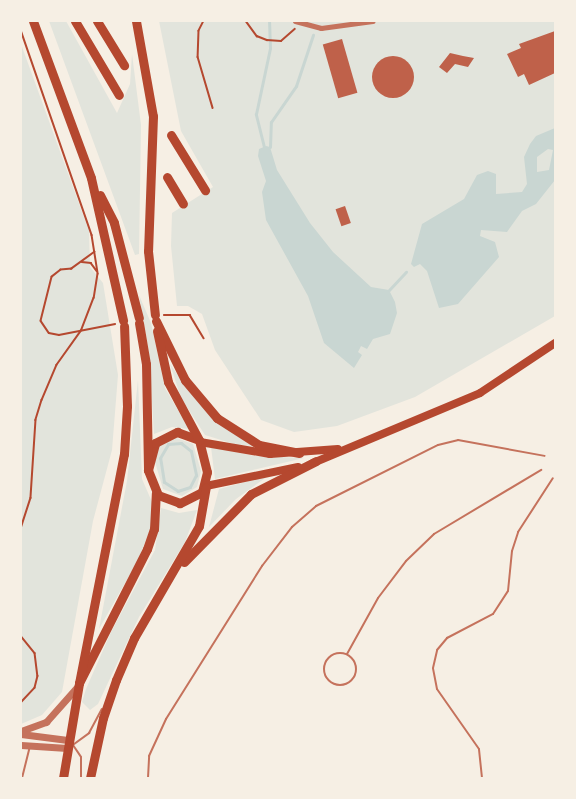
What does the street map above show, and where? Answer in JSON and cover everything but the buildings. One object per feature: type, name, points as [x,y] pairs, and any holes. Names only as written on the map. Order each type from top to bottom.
[{"type":"highway","points":[[33,21],[91,178],[114,223],[139,320],[146,364],[148,470],[156,494],[154,529],[147,549],[78,684]]},
{"type":"highway","points":[[75,21],[119,95]]},
{"type":"highway","points":[[97,21],[124,65]]},
{"type":"highway","points":[[90,778],[107,705],[134,638],[199,526],[206,487],[199,441],[168,382],[158,318],[148,251],[153,116],[150,82],[136,21]]},
{"type":"highway","points":[[171,135],[205,189]]},
{"type":"highway","points":[[167,177],[183,204]]},
{"type":"highway","points":[[64,778],[78,684],[124,454],[127,406],[122,323],[91,178]]},
{"type":"highway","points":[[158,318],[178,369],[217,418],[259,445],[299,453]]},
{"type":"highway","points":[[148,470],[152,447],[163,435],[180,432],[199,441]]},
{"type":"highway","points":[[170,577],[251,494],[316,461]]},
{"type":"highway","points":[[156,494],[180,504],[194,499],[206,487]]},
{"type":"main road","points":[[206,487],[316,461],[480,393],[555,343]]},
{"type":"main road","points":[[199,441],[254,452],[299,453],[346,448]]},
{"type":"street","points":[[296,22],[321,28],[373,21]]},
{"type":"street","points":[[21,733],[46,722],[78,684]]},
{"type":"street","points":[[21,733],[70,745]]},
{"type":"street","points":[[30,745],[31,736]]},
{"type":"street","points":[[21,745],[70,745]]},
{"type":"lane","points":[[148,778],[149,756],[172,709],[262,566],[292,527],[316,506],[448,443],[469,442],[545,456]]},
{"type":"lane","points":[[347,654],[378,598],[406,561],[434,534],[541,470]]},
{"type":"lane","points":[[482,778],[479,748],[436,689],[433,668],[437,650],[447,638],[494,614],[508,591],[512,551],[518,532],[552,478]]},
{"type":"lane","points":[[337,653],[347,654],[355,662],[356,673],[345,685],[334,685],[326,678],[325,663],[337,653]]},
{"type":"lane","points":[[81,778],[81,757],[70,745],[88,733],[107,705]]},
{"type":"lane","points":[[22,778],[30,745]]},
{"type":"path","points":[[204,21],[199,31],[198,57],[213,108]]},
{"type":"path","points":[[246,21],[257,36],[281,41],[293,33],[296,22]]},
{"type":"path","points":[[21,30],[96,251],[98,274],[94,298],[82,330],[57,365],[42,400],[36,420],[31,498],[21,528]]},
{"type":"path","points":[[96,251],[76,266],[58,271],[51,279],[42,314],[44,327],[59,335],[122,323]]},
{"type":"path","points":[[78,263],[91,263],[98,274]]},
{"type":"path","points":[[158,318],[190,315],[204,338]]},
{"type":"path","points":[[21,636],[35,653],[38,670],[35,688],[21,704]]},
{"type":"shaded area","points":[[49,21],[66,21],[117,113],[130,84],[132,54],[141,125],[139,254],[135,255]]},
{"type":"shaded area","points":[[159,21],[555,21],[555,316],[415,397],[337,426],[294,432],[261,420],[215,350],[202,314],[188,306],[177,306],[171,246],[172,213],[213,187],[181,131]]},
{"type":"shaded area","points":[[21,44],[89,231],[90,267],[103,283],[118,375],[112,450],[93,521],[62,692],[42,715],[21,724]]},
{"type":"shaded area","points":[[555,128],[555,180],[536,204],[522,211],[507,232],[481,230],[480,236],[495,242],[499,257],[458,304],[439,308],[427,271],[420,264],[414,267],[411,264],[422,224],[464,199],[477,175],[488,171],[496,174],[496,194],[522,192],[527,184],[524,157],[536,136]],"holes":[[[548,149],[553,150],[549,170],[537,172],[537,157]]]},
{"type":"shaded area","points":[[270,147],[277,170],[310,223],[333,252],[371,287],[389,290],[395,302],[397,313],[390,334],[373,339],[367,349],[361,346],[358,352],[362,355],[354,368],[324,343],[308,296],[266,220],[262,192],[266,181],[258,156],[259,149]]},
{"type":"shaded area","points":[[139,295],[151,323],[165,388],[189,429],[172,427],[154,434],[149,353]]},
{"type":"shaded area","points":[[170,364],[189,391],[257,446],[237,445],[205,435],[181,398]]},
{"type":"shaded area","points":[[138,380],[142,479],[152,502],[151,527],[138,560],[99,629],[127,481]]},
{"type":"shaded area","points":[[174,437],[193,444],[201,471],[197,487],[182,496],[163,489],[155,462],[159,446]]},
{"type":"shaded area","points":[[211,447],[255,456],[304,458],[215,479]]},
{"type":"shaded area","points":[[268,476],[236,499],[209,527],[219,489]]},
{"type":"shaded area","points":[[161,508],[179,513],[197,510],[185,542],[139,617],[98,704],[90,710],[82,702],[86,689],[111,632],[155,550]]},
{"type":"waterway","points":[[264,147],[256,114],[270,48],[269,21]]},
{"type":"waterway","points":[[270,147],[271,122],[296,86],[313,35]]},
{"type":"waterway","points":[[389,290],[406,272]]},
{"type":"waterway","points":[[181,443],[191,451],[196,475],[190,487],[178,491],[164,482],[160,458],[168,444],[181,443]]}]
